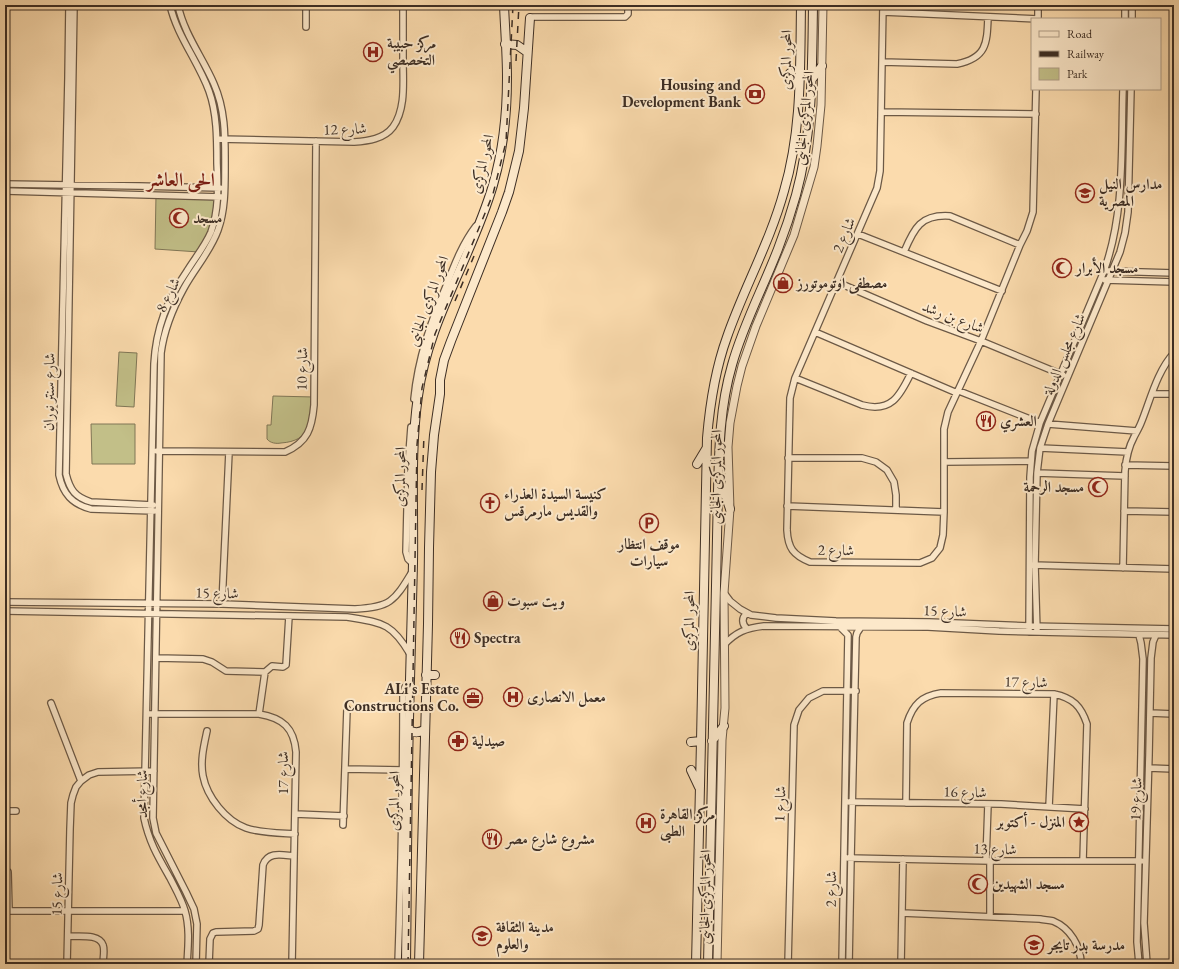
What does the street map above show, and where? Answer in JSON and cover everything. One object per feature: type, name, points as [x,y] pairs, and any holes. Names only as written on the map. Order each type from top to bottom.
[{"type":"main road","name":"المحور المركزى","points":[[406,964],[414,449],[417,401],[430,345],[441,313],[481,219],[498,169],[503,139],[507,80],[504,5]]},
{"type":"main road","name":"المحور المركزى","points":[[696,960],[706,449],[709,412],[719,361],[727,337],[766,245],[785,190],[796,136],[799,104],[801,5]]},
{"type":"main road","name":"المحور المركزى","points":[[708,964],[718,475],[721,414],[735,354],[788,222],[798,187],[808,138],[812,79],[813,5]]},
{"type":"main road","name":"المحور المركزى","points":[[419,964],[425,729],[430,675],[428,624],[431,472],[441,375],[452,336],[510,188],[519,151],[522,130],[530,18]]},
{"type":"main road","points":[[505,44],[517,45],[527,52]]},
{"type":"main road","points":[[812,79],[822,66]]},
{"type":"main road","points":[[790,74],[799,86]]},
{"type":"main road","points":[[749,283],[752,287],[756,286],[768,271]]},
{"type":"main road","points":[[737,312],[748,297],[753,297],[755,301]]},
{"type":"main road","points":[[697,464],[706,449]]},
{"type":"main road","points":[[718,475],[730,509]]},
{"type":"main road","points":[[712,741],[724,726]]},
{"type":"main road","points":[[409,730],[416,732],[425,729]]},
{"type":"main road","points":[[691,742],[701,741]]},
{"type":"main road","points":[[691,770],[700,789]]},
{"type":"main road","points":[[688,908],[697,909]]},
{"type":"main road","points":[[697,922],[701,925],[705,924],[710,913]]},
{"type":"main road","points":[[696,960],[698,948],[700,946],[704,945],[708,948]]},
{"type":"street","points":[[68,184],[69,5]]},
{"type":"street","points":[[68,184],[74,5]]},
{"type":"street","name":"شارع 8","points":[[149,613],[154,364],[156,339],[163,316],[178,285],[205,244],[211,232],[218,188],[217,139],[214,113],[209,91],[178,31],[170,5]]},
{"type":"street","name":"شارع 8","points":[[157,614],[161,353],[166,328],[174,308],[184,288],[214,240],[222,216],[225,188],[224,116],[214,83],[183,22],[178,5]]},
{"type":"street","points":[[306,5],[306,27]]},
{"type":"street","name":"شارع 12","points":[[217,139],[365,141],[375,140],[384,135],[392,128],[398,119],[402,100],[403,5]]},
{"type":"street","points":[[530,18],[533,16],[625,17],[628,14],[628,5]]},
{"type":"street","name":"المحور المركزى الجانبى","points":[[717,964],[720,805],[725,708],[724,593],[730,509],[728,447],[730,424],[737,386],[748,346],[794,235],[814,167],[819,126],[823,5]]},
{"type":"street","name":"شارع 2","points":[[883,5],[879,179],[876,192],[795,378],[790,398],[787,541],[792,551],[800,558],[810,562],[920,563],[932,558],[940,548],[943,535],[944,437],[946,420],[1002,291],[1029,226],[1033,212],[1036,90]]},
{"type":"street","points":[[1038,5],[1038,18]]},
{"type":"street","points":[[1125,5],[1125,18]]},
{"type":"street","points":[[1132,5],[1132,18]]},
{"type":"street","points":[[883,12],[1031,19]]},
{"type":"street","points":[[882,62],[958,64],[967,62],[976,57],[983,50],[987,40],[988,17]]},
{"type":"street","name":"شارع مجلس الدولة","points":[[1037,629],[1032,565],[1030,477],[1034,442],[1060,374],[1104,271],[1112,246],[1119,210],[1123,90]]},
{"type":"street","name":"شارع مجلس الدولة","points":[[1029,629],[1037,475],[1040,448],[1048,424],[1120,252],[1128,212],[1131,90]]},
{"type":"street","points":[[881,112],[1036,114]]},
{"type":"street","points":[[1122,135],[1130,135]]},
{"type":"street","name":"شارع 10","points":[[152,451],[285,452],[302,442],[308,434],[312,424],[314,405],[316,141]]},
{"type":"street","points":[[5,184],[225,188]]},
{"type":"street","name":"شارع سنتر نوران","points":[[68,184],[66,474],[72,490],[77,496],[84,500],[91,502],[159,508]]},
{"type":"street","points":[[5,192],[224,197]]},
{"type":"street","points":[[904,252],[916,228],[922,222],[931,217],[940,216],[950,216],[1020,245]]},
{"type":"street","points":[[858,234],[1002,291]]},
{"type":"street","points":[[1104,271],[1174,273]]},
{"type":"street","points":[[1100,280],[1174,282]]},
{"type":"street","name":"شارع بن رشد","points":[[837,282],[927,321],[981,341],[1068,377]]},
{"type":"street","points":[[815,332],[911,373],[1040,424]]},
{"type":"street","points":[[1123,568],[1125,476],[1128,452],[1167,360],[1174,353]]},
{"type":"street","points":[[795,378],[862,405],[880,407],[889,404],[896,399],[902,392],[911,373]]},
{"type":"street","points":[[1153,394],[1174,394]]},
{"type":"street","points":[[1048,424],[1137,431]]},
{"type":"street","points":[[1040,448],[1128,452]]},
{"type":"street","points":[[222,604],[228,452]]},
{"type":"street","points":[[788,458],[862,458],[876,462],[887,470],[894,482],[896,510]]},
{"type":"street","points":[[944,462],[1031,461]]},
{"type":"street","points":[[1126,465],[1174,466]]},
{"type":"street","points":[[1030,477],[1037,475],[1125,476]]},
{"type":"street","points":[[787,506],[944,512]]},
{"type":"street","points":[[1124,511],[1174,512]]},
{"type":"street","points":[[1032,565],[1174,569]]},
{"type":"street","name":"شارع 15","points":[[5,602],[222,604],[354,609],[373,608],[389,602],[396,596],[413,568]]},
{"type":"street","name":"شارع 15","points":[[724,593],[730,601],[751,615],[776,618],[880,624],[929,622],[1029,629],[1174,629]]},
{"type":"street","name":"شارع 15","points":[[5,611],[347,618],[378,623],[385,626],[394,632],[403,642],[410,655]]},
{"type":"street","name":"شارع أمجد","points":[[149,613],[144,818],[154,849],[179,896],[185,911],[188,924],[187,964]]},
{"type":"street","points":[[747,613],[743,622],[747,629]]},
{"type":"street","name":"شارع أمجد","points":[[157,614],[153,818],[156,834],[194,909],[197,924],[196,964]]},
{"type":"street","points":[[259,714],[265,672],[272,666],[284,667],[286,665],[289,616]]},
{"type":"street","name":"شارع 15","points":[[724,645],[732,637],[753,627],[861,627],[880,624]]},
{"type":"street","name":"شارع 2","points":[[840,627],[848,635],[842,964]]},
{"type":"street","name":"شارع 2","points":[[849,964],[850,858],[856,691],[856,637],[861,627]]},
{"type":"street","name":"شارع 15","points":[[1037,629],[1139,635],[1174,635]]},
{"type":"street","name":"شارع 19","points":[[1139,635],[1143,658],[1137,942],[1139,964]]},
{"type":"street","name":"شارع 19","points":[[1147,964],[1144,923],[1150,742],[1151,650],[1156,635]]},
{"type":"street","points":[[156,658],[203,659],[212,662],[222,670],[226,671],[265,672]]},
{"type":"street","points":[[398,964],[401,880],[403,694],[405,687],[410,682]]},
{"type":"street","name":"شارع 1","points":[[788,964],[794,725],[799,710],[809,698],[823,691],[856,691]]},
{"type":"street","name":"شارع 17","points":[[906,803],[907,723],[915,706],[923,699],[941,693],[1054,694],[1064,696],[1075,704],[1084,715],[1087,724],[1084,861]]},
{"type":"street","points":[[1049,807],[1054,694]]},
{"type":"street","points":[[51,703],[81,781],[89,775],[98,772],[154,771]]},
{"type":"street","points":[[343,825],[347,709]]},
{"type":"street","points":[[1150,713],[1174,714]]},
{"type":"street","name":"شارع 17","points":[[147,714],[259,714],[279,719],[292,733],[295,742],[295,834],[292,964]]},
{"type":"street","points":[[207,731],[202,753],[203,776],[211,798],[226,816],[246,828],[270,833],[295,834]]},
{"type":"street","points":[[1141,742],[1150,742]]},
{"type":"street","points":[[1149,768],[1174,769]]},
{"type":"street","points":[[345,769],[403,770]]},
{"type":"street","name":"شارع 15","points":[[67,964],[71,803],[76,787],[81,781]]},
{"type":"street","name":"شارع 16","points":[[844,802],[988,804],[1085,809]]},
{"type":"street","points":[[988,804],[990,916]]},
{"type":"street","points":[[5,811],[16,811]]},
{"type":"street","points":[[295,814],[344,816]]},
{"type":"street","points":[[209,964],[210,939],[213,933],[254,931],[258,929],[264,860],[272,855],[294,856]]},
{"type":"street","name":"شارع 13","points":[[843,858],[988,861],[1146,861]]},
{"type":"street","points":[[901,964],[904,860]]},
{"type":"street","points":[[8,872],[7,911],[185,911]]},
{"type":"street","points":[[902,913],[990,916],[1052,921],[1063,927],[1072,935],[1081,957],[1081,964]]},
{"type":"street","points":[[68,936],[91,937],[101,941],[104,946],[103,964]]},
{"type":"green space","points":[[156,195],[215,197],[214,222],[199,252],[155,249]]},
{"type":"green space","points":[[119,352],[137,353],[134,407],[116,406]]},
{"type":"green space","points":[[273,396],[314,397],[310,422],[308,429],[304,434],[291,441],[277,443],[271,442],[267,439],[267,425],[271,425]]},
{"type":"green space","points":[[91,424],[135,424],[135,464],[92,464]]},
{"type":"railway","points":[[408,964],[417,445],[422,388],[435,334],[493,194],[506,142],[513,5]]},
{"type":"railway","points":[[516,61],[519,5]]},
{"type":"railway","points":[[455,301],[474,256]]},
{"type":"railway","points":[[422,490],[424,434]]},
{"type":"place","name":"مركز حبيبة التخصصي","points":[[373,52]]},
{"type":"place","name":"Housing and Development Bank","points":[[755,94]]},
{"type":"place","name":"مدارس النيل المصرية","points":[[1085,193]]},
{"type":"place","name":"مسجد","points":[[179,218]]},
{"type":"place","name":"مسجد الأبرار","points":[[1062,268]]},
{"type":"place","name":"مصطفى اوتوموتورز","points":[[783,283]]},
{"type":"place","name":"العشري","points":[[986,421]]},
{"type":"place","name":"مسجد الرحمة","points":[[1098,487]]},
{"type":"place","name":"كنيسة السيدة العذراء والقديس مارمرقس","points":[[490,503]]},
{"type":"place","name":"موقف انتظار سيارات","points":[[649,523]]},
{"type":"place","name":"ويت سبوت","points":[[493,601]]},
{"type":"place","name":"Spectra","points":[[460,638]]},
{"type":"place","name":"معمل الانصارى","points":[[513,697]]},
{"type":"place","name":"ALi's Estate Constructions Co.","points":[[473,698]]},
{"type":"place","name":"صيدلية","points":[[458,741]]},
{"type":"place","name":"المنزل - أكتوبر","points":[[1079,822]]},
{"type":"place","name":"مركز القاهرة الطبى","points":[[646,823]]},
{"type":"place","name":"مشروع شارع مصر","points":[[492,839]]},
{"type":"place","name":"مسجد الشهيدين","points":[[978,884]]},
{"type":"place","name":"مدينة الثقافة والعلوم","points":[[482,936]]},
{"type":"place","name":"مدرسة بدر تايجر","points":[[1034,945]]},
{"type":"district","name":"الحى العاشر","points":[[181,179]]}]
